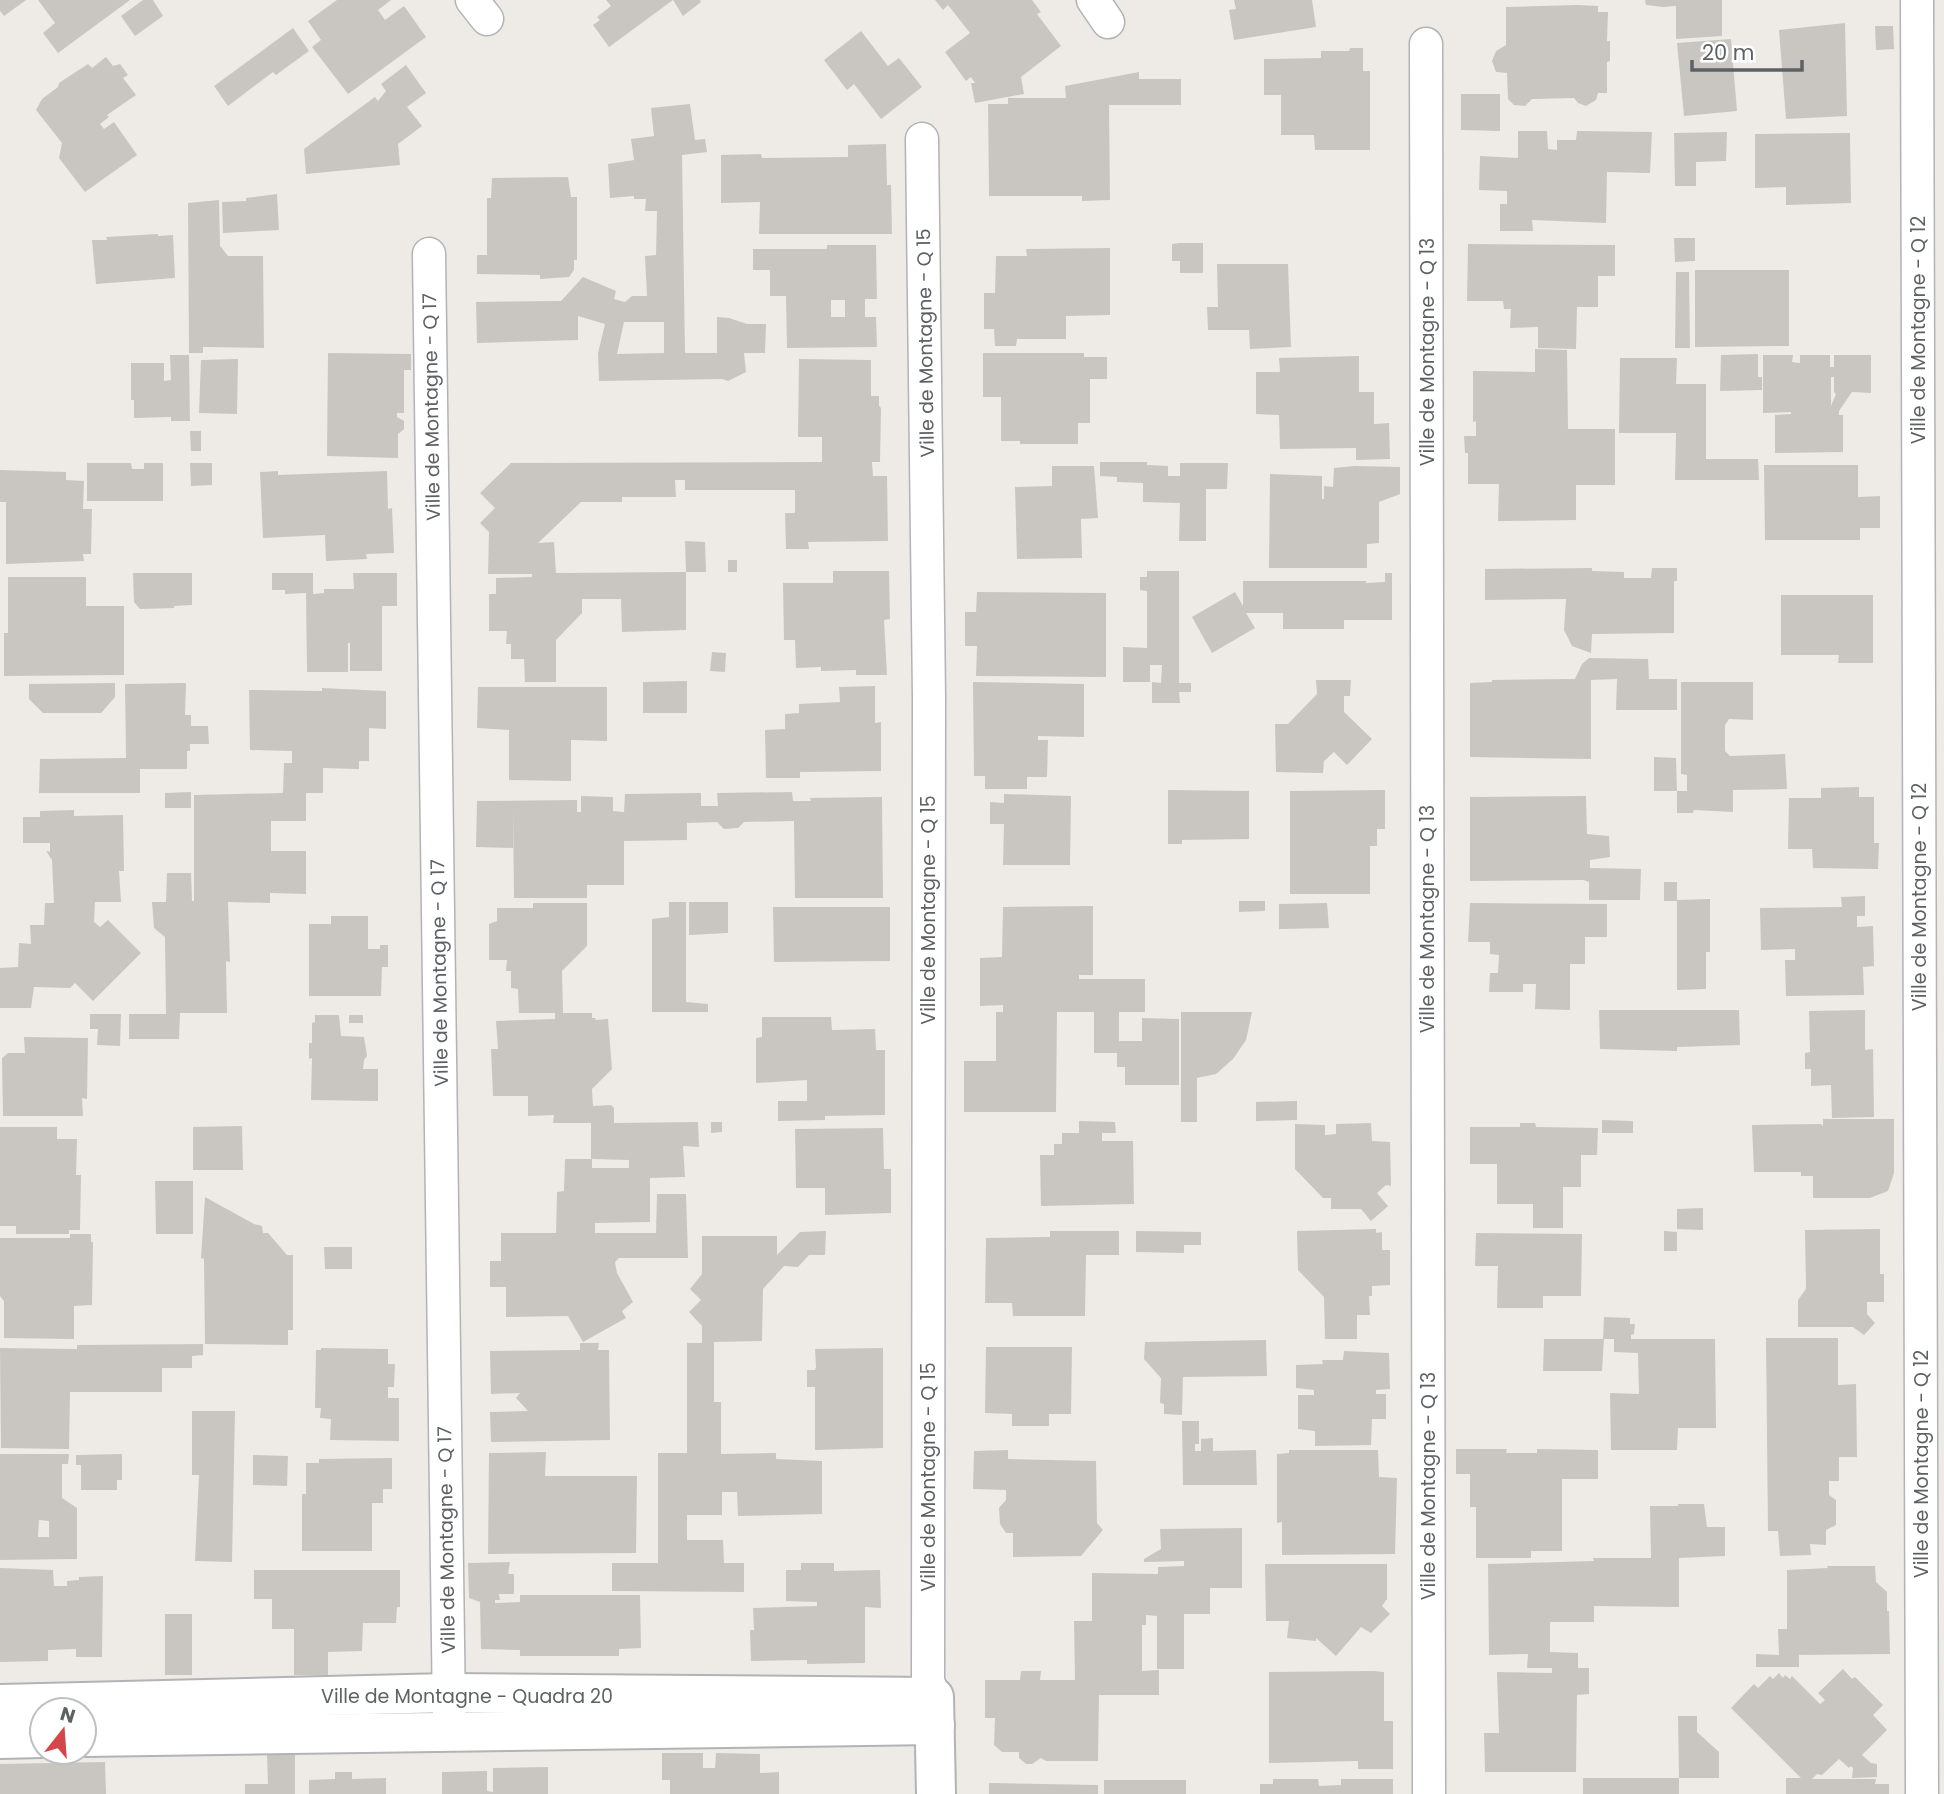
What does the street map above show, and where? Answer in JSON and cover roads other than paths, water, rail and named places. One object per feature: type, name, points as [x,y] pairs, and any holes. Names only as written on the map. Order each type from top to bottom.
[{"type":"street","name":"Ville de Montagne - Q 12","points":[[1917,0],[1922,1794]]},
{"type":"street","name":"Ville de Montagne - Q 13","points":[[1426,44],[1429,1794]]},
{"type":"street","name":"Ville de Montagne - Q 15","points":[[922,139],[929,697],[925,1705]]},
{"type":"street","name":"Ville de Montagne - Q 17","points":[[429,254],[449,1712]]},
{"type":"street","name":"Ville de Montagne - Quadra 20","points":[[0,1704],[449,1712],[925,1705]]},
{"type":"street","points":[[912,1794],[925,1705]]},
{"type":"street","points":[[925,1705],[936,1794]]},
{"type":"street","name":"Ville de Montagne - Quadra 20","points":[[98,1736],[449,1712]]},
{"type":"street","points":[[0,1739],[28,1738]]}]
